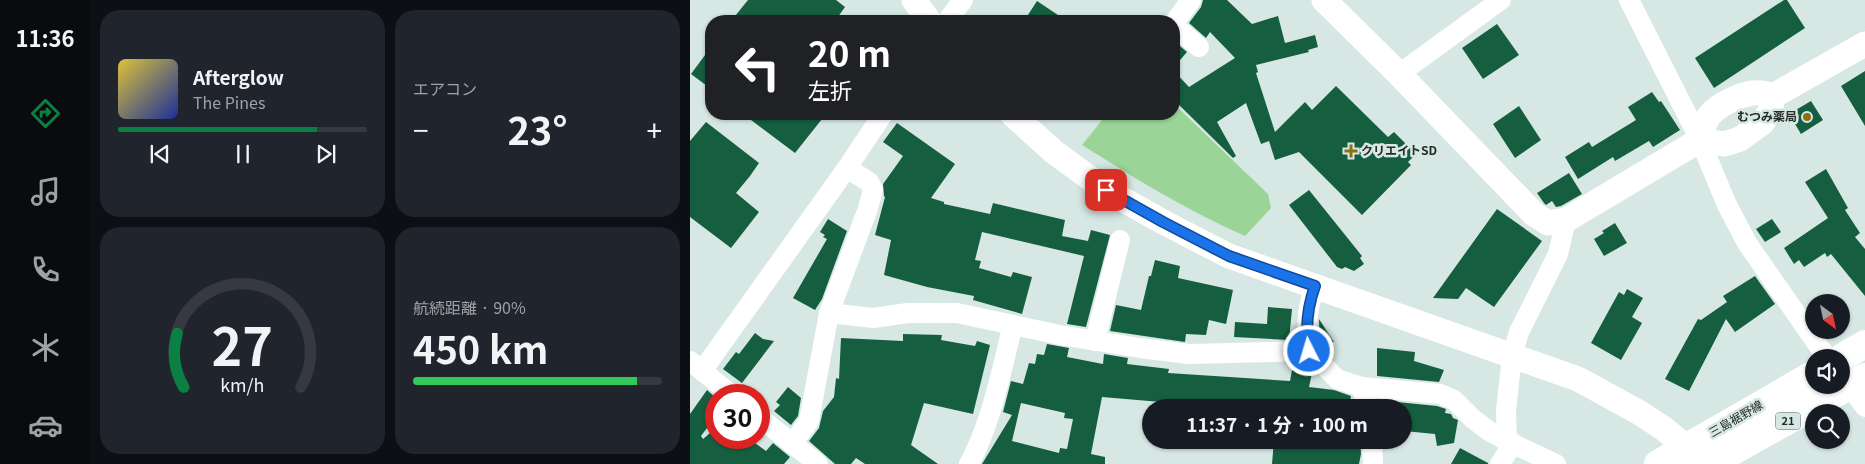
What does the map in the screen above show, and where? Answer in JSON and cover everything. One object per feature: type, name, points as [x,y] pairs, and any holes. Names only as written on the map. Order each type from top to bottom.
[{"type":"main road","points":[[1850,353],[1865,344]]},
{"type":"main road","name":"三島裾野線","points":[[1658,464],[1805,379]]},
{"type":"main road","name":"21","points":[[1709,464],[1860,390]]},
{"type":"street","points":[[914,0],[925,15]]},
{"type":"street","points":[[952,15],[963,0]]},
{"type":"street","points":[[1180,16],[1191,0]]},
{"type":"street","points":[[1324,0],[1399,74],[1534,214],[1548,223],[1566,220],[1700,140],[1724,144],[1740,139],[1762,124],[1770,111],[1773,96]]},
{"type":"street","points":[[1399,74],[1501,0]]},
{"type":"street","points":[[1629,0],[1700,140],[1727,205],[1747,243],[1821,349]]},
{"type":"street","points":[[1180,30],[1199,47]]},
{"type":"street","points":[[1700,140],[1706,121],[1712,113],[1732,99],[1749,93],[1773,96],[1865,44]]},
{"type":"street","points":[[718,384],[696,366],[848,168],[880,120]]},
{"type":"street","points":[[1019,120],[1054,152],[1106,190],[1229,256],[1578,379],[1640,412],[1709,464]]},
{"type":"street","points":[[792,444],[809,421],[829,313],[872,194],[869,182],[848,168]]},
{"type":"street","points":[[1500,464],[1510,442],[1506,411],[1512,356],[1519,332],[1558,254],[1566,220]]},
{"type":"street","points":[[1095,341],[1120,240]]},
{"type":"street","points":[[1315,286],[1308,304],[1309,351],[1337,379],[1362,387],[1440,394],[1454,400],[1473,419],[1489,431],[1556,464]]},
{"type":"street","points":[[829,313],[873,318],[908,313],[957,313],[1095,341],[1205,355],[1225,352],[1309,351]]},
{"type":"street","points":[[969,464],[991,411],[1013,325]]},
{"type":"street","points":[[1362,387],[1365,399]]},
{"type":"street","points":[[770,426],[818,464]]},
{"type":"street","points":[[1372,449],[1373,464]]},
{"type":"green space","points":[[1180,110],[1268,194],[1271,208],[1245,236],[1182,205],[1082,145],[1102,120],[1180,120]]},
{"type":"building","points":[[748,0],[836,0],[845,7],[839,15],[736,15]]},
{"type":"building","points":[[1203,0],[1227,0],[1252,24],[1278,16],[1285,43],[1315,35],[1318,47],[1308,50],[1309,52],[1256,65],[1258,72],[1256,73],[1275,132],[1305,102],[1312,110],[1336,86],[1388,137],[1394,132],[1416,154],[1408,162],[1411,165],[1362,215],[1299,152],[1275,160],[1269,141],[1261,144],[1246,103],[1217,122],[1236,156],[1233,158],[1180,106],[1180,77],[1189,87],[1235,58],[1210,32],[1206,38],[1189,23],[1201,7]]},
{"type":"building","points":[[1784,0],[1787,0],[1805,28],[1714,88],[1695,58]]},
{"type":"building","points":[[1037,1],[1058,15],[1028,15]]},
{"type":"building","points":[[1497,24],[1519,55],[1483,79],[1462,48]]},
{"type":"building","points":[[1180,46],[1187,52],[1180,60]]},
{"type":"building","points":[[705,55],[705,84],[691,74]]},
{"type":"building","points":[[1865,71],[1865,126],[1841,86]]},
{"type":"building","points":[[1652,92],[1659,102],[1661,101],[1680,130],[1653,147],[1649,141],[1615,161],[1613,157],[1578,179],[1565,157],[1589,142],[1592,147],[1636,120],[1628,107]]},
{"type":"building","points":[[1811,101],[1823,120],[1801,134],[1789,114]]},
{"type":"building","points":[[1519,106],[1541,140],[1515,158],[1493,124]]},
{"type":"building","points":[[751,120],[821,120],[795,153]]},
{"type":"building","points":[[706,122],[759,163],[736,193],[759,212],[731,248],[690,217],[690,141]]},
{"type":"building","points":[[897,123],[955,164],[931,198],[944,202],[944,204],[990,214],[993,203],[1065,220],[1062,236],[1088,241],[1091,230],[1110,235],[1086,327],[1067,324],[1084,256],[982,232],[975,260],[981,261],[979,268],[1011,277],[1013,272],[1032,277],[1022,314],[973,300],[974,296],[927,287],[884,275],[891,240],[875,235],[885,197],[883,184],[903,156],[883,142]]},
{"type":"building","points":[[1826,169],[1848,208],[1845,210],[1860,233],[1855,237],[1865,249],[1865,296],[1831,254],[1827,257],[1825,253],[1804,267],[1799,260],[1794,264],[1784,248],[1828,218],[1805,182]]},
{"type":"building","points":[[1569,173],[1582,194],[1561,206],[1556,207],[1552,201],[1546,205],[1537,193]]},
{"type":"building","points":[[1309,190],[1362,256],[1360,258],[1364,264],[1354,271],[1345,267],[1342,269],[1337,267],[1289,205]]},
{"type":"building","points":[[1497,209],[1542,241],[1494,307],[1466,288],[1458,299],[1433,298]]},
{"type":"building","points":[[828,219],[847,231],[822,299],[815,310],[793,298],[827,239],[820,232]]},
{"type":"building","points":[[1772,219],[1781,232],[1765,242],[1756,229]]},
{"type":"building","points":[[1615,223],[1627,243],[1604,256],[1594,239],[1604,233],[1602,231]]},
{"type":"building","points":[[1155,260],[1180,266],[1178,278],[1233,290],[1226,324],[1209,320],[1206,335],[1186,334],[1185,342],[1110,331],[1116,305],[1141,310]]},
{"type":"building","points":[[1755,276],[1775,304],[1735,332],[1726,319],[1689,391],[1665,379],[1698,319],[1701,320],[1727,302],[1723,296]]},
{"type":"building","points":[[1627,289],[1643,298],[1632,317],[1642,323],[1621,360],[1591,343],[1619,292],[1624,295]]},
{"type":"building","points":[[1268,307],[1292,309],[1289,340],[1234,337],[1235,322],[1267,324]]},
{"type":"building","points":[[1319,319],[1334,342],[1320,345]]},
{"type":"building","points":[[755,333],[763,339],[774,341],[742,383],[723,369],[736,352],[739,354]]},
{"type":"building","points":[[903,334],[942,335],[941,340],[975,346],[977,341],[990,345],[973,414],[924,403],[911,445],[938,464],[865,464],[856,458],[851,464],[835,464],[809,441],[819,428],[823,411],[834,397],[836,378],[839,379],[841,338],[903,341]]},
{"type":"building","points":[[1047,344],[1069,348],[1067,357],[1103,364],[1104,354],[1128,358],[1127,364],[1169,369],[1168,373],[1290,381],[1292,370],[1312,373],[1309,387],[1334,390],[1351,396],[1350,399],[1142,400],[1102,397],[1091,454],[1105,457],[1105,464],[982,464],[1012,415],[1003,412],[1011,381],[1023,384],[1029,363],[1035,364],[1037,354],[1044,355]],"holes":[[[1021,403],[1065,413],[1064,418],[1073,419],[1067,449],[1060,448],[1059,453],[1012,441]]]},
{"type":"building","points":[[1377,348],[1415,352],[1414,361],[1444,370],[1439,382],[1377,376]]},
{"type":"building","points":[[788,387],[801,398],[798,416],[791,425],[774,411],[780,405],[776,402]]},
{"type":"building","points":[[705,393],[705,431],[701,436],[703,439],[705,437],[705,449],[763,449],[766,451],[770,449],[773,443],[790,457],[784,464],[690,464],[690,414]]},
{"type":"building","points":[[1412,404],[1437,406],[1446,409],[1445,413],[1451,414],[1453,418],[1458,420],[1454,443],[1437,446],[1435,434],[1412,432]]},
{"type":"building","points":[[1460,448],[1488,463],[1488,464],[1451,464]]},
{"type":"building","points":[[1273,449],[1361,449],[1359,464],[1272,464]]},
{"type":"place","name":"むつみ薬局","points":[[1807,117]]},
{"type":"place","name":"クリエイトSD","points":[[1351,151]]},
{"type":"route","points":[[1106,190],[1229,256],[1315,286],[1308,304],[1307,339],[1309,351]]}]
